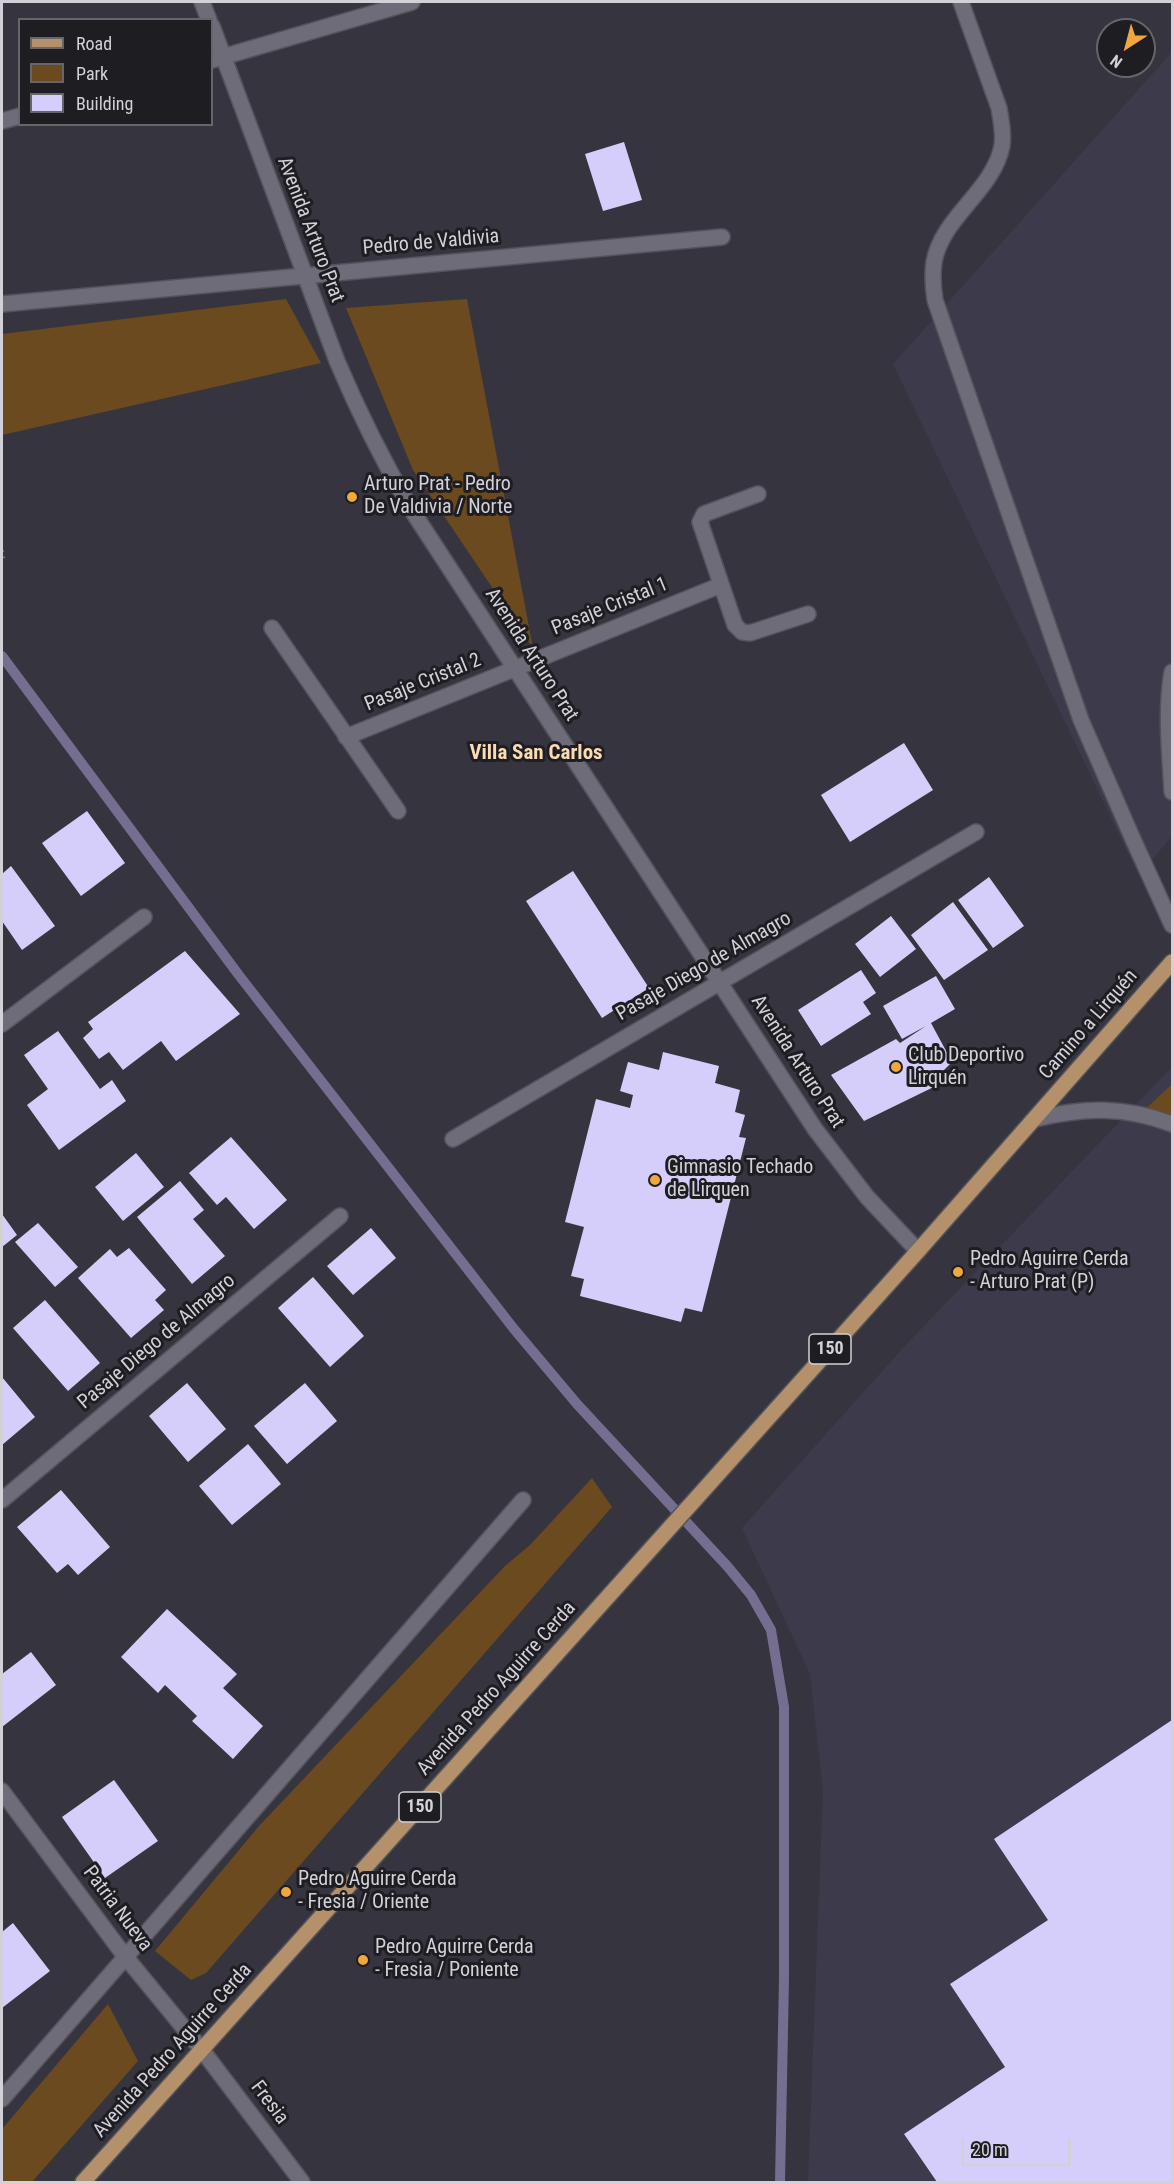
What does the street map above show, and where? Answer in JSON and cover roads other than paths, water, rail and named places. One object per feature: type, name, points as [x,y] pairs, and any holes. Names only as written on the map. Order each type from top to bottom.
[{"type":"main road","name":"Camino a Lirquén","points":[[918,1251],[1173,962]]},
{"type":"main road","name":"Avenida Pedro Aguirre Cerda","points":[[83,2182],[918,1251]]},
{"type":"street","points":[[202,2],[208,18]]},
{"type":"street","points":[[217,58],[412,2]]},
{"type":"street","points":[[961,2],[999,108],[1002,146],[989,175],[940,243],[934,261],[932,280],[935,300],[1081,720],[1173,925]]},
{"type":"street","name":"Avenida Arturo Prat","points":[[213,32],[217,58],[353,399],[385,464],[515,669],[815,1129],[867,1197],[918,1251]]},
{"type":"street","points":[[2,121],[18,117]]},
{"type":"street","name":"Pedro de Valdivia","points":[[2,304],[722,237]]},
{"type":"street","points":[[758,494],[708,512],[701,517],[701,526],[735,626],[746,634],[808,614]]},
{"type":"street","name":"Pasaje Cristal 1","points":[[515,669],[721,585]]},
{"type":"street","points":[[272,628],[398,811]]},
{"type":"street","name":"Pasaje Cristal 2","points":[[346,737],[515,669]]},
{"type":"street","points":[[1173,672],[1169,690],[1173,792]]},
{"type":"street","name":"Pasaje Diego de Almagro","points":[[453,1139],[976,832]]},
{"type":"street","points":[[2,1024],[144,917]]},
{"type":"street","points":[[1035,1119],[1066,1111],[1097,1109],[1130,1111],[1173,1124]]},
{"type":"street","name":"Pasaje Diego de Almagro","points":[[2,1500],[340,1216]]},
{"type":"street","points":[[2,2098],[124,1955],[524,1500]]},
{"type":"street","name":"Patria Nueva","points":[[2,1791],[124,1955],[202,2050]]},
{"type":"street","name":"Fresia","points":[[202,2050],[302,2182]]},
{"type":"waterway","points":[[2,656],[238,974],[514,1329],[577,1404],[728,1567],[751,1595],[771,1630],[784,1707],[784,1978],[780,2182]]},
{"type":"place","name":"Arturo Prat - Pedro De Valdivia / Norte","points":[[352,497]]},
{"type":"place","name":"Club Deportivo Lirquén","points":[[896,1067]]},
{"type":"place","name":"Gimnasio Techado de Lirquen","points":[[655,1180]]},
{"type":"place","name":"Pedro Aguirre Cerda - Arturo Prat (P)","points":[[958,1272]]},
{"type":"place","name":"Pedro Aguirre Cerda - Fresia / Oriente","points":[[286,1892]]},
{"type":"place","name":"Pedro Aguirre Cerda - Fresia / Poniente","points":[[363,1960]]},
{"type":"district","name":"Villa San Carlos","points":[[536,754]]}]
